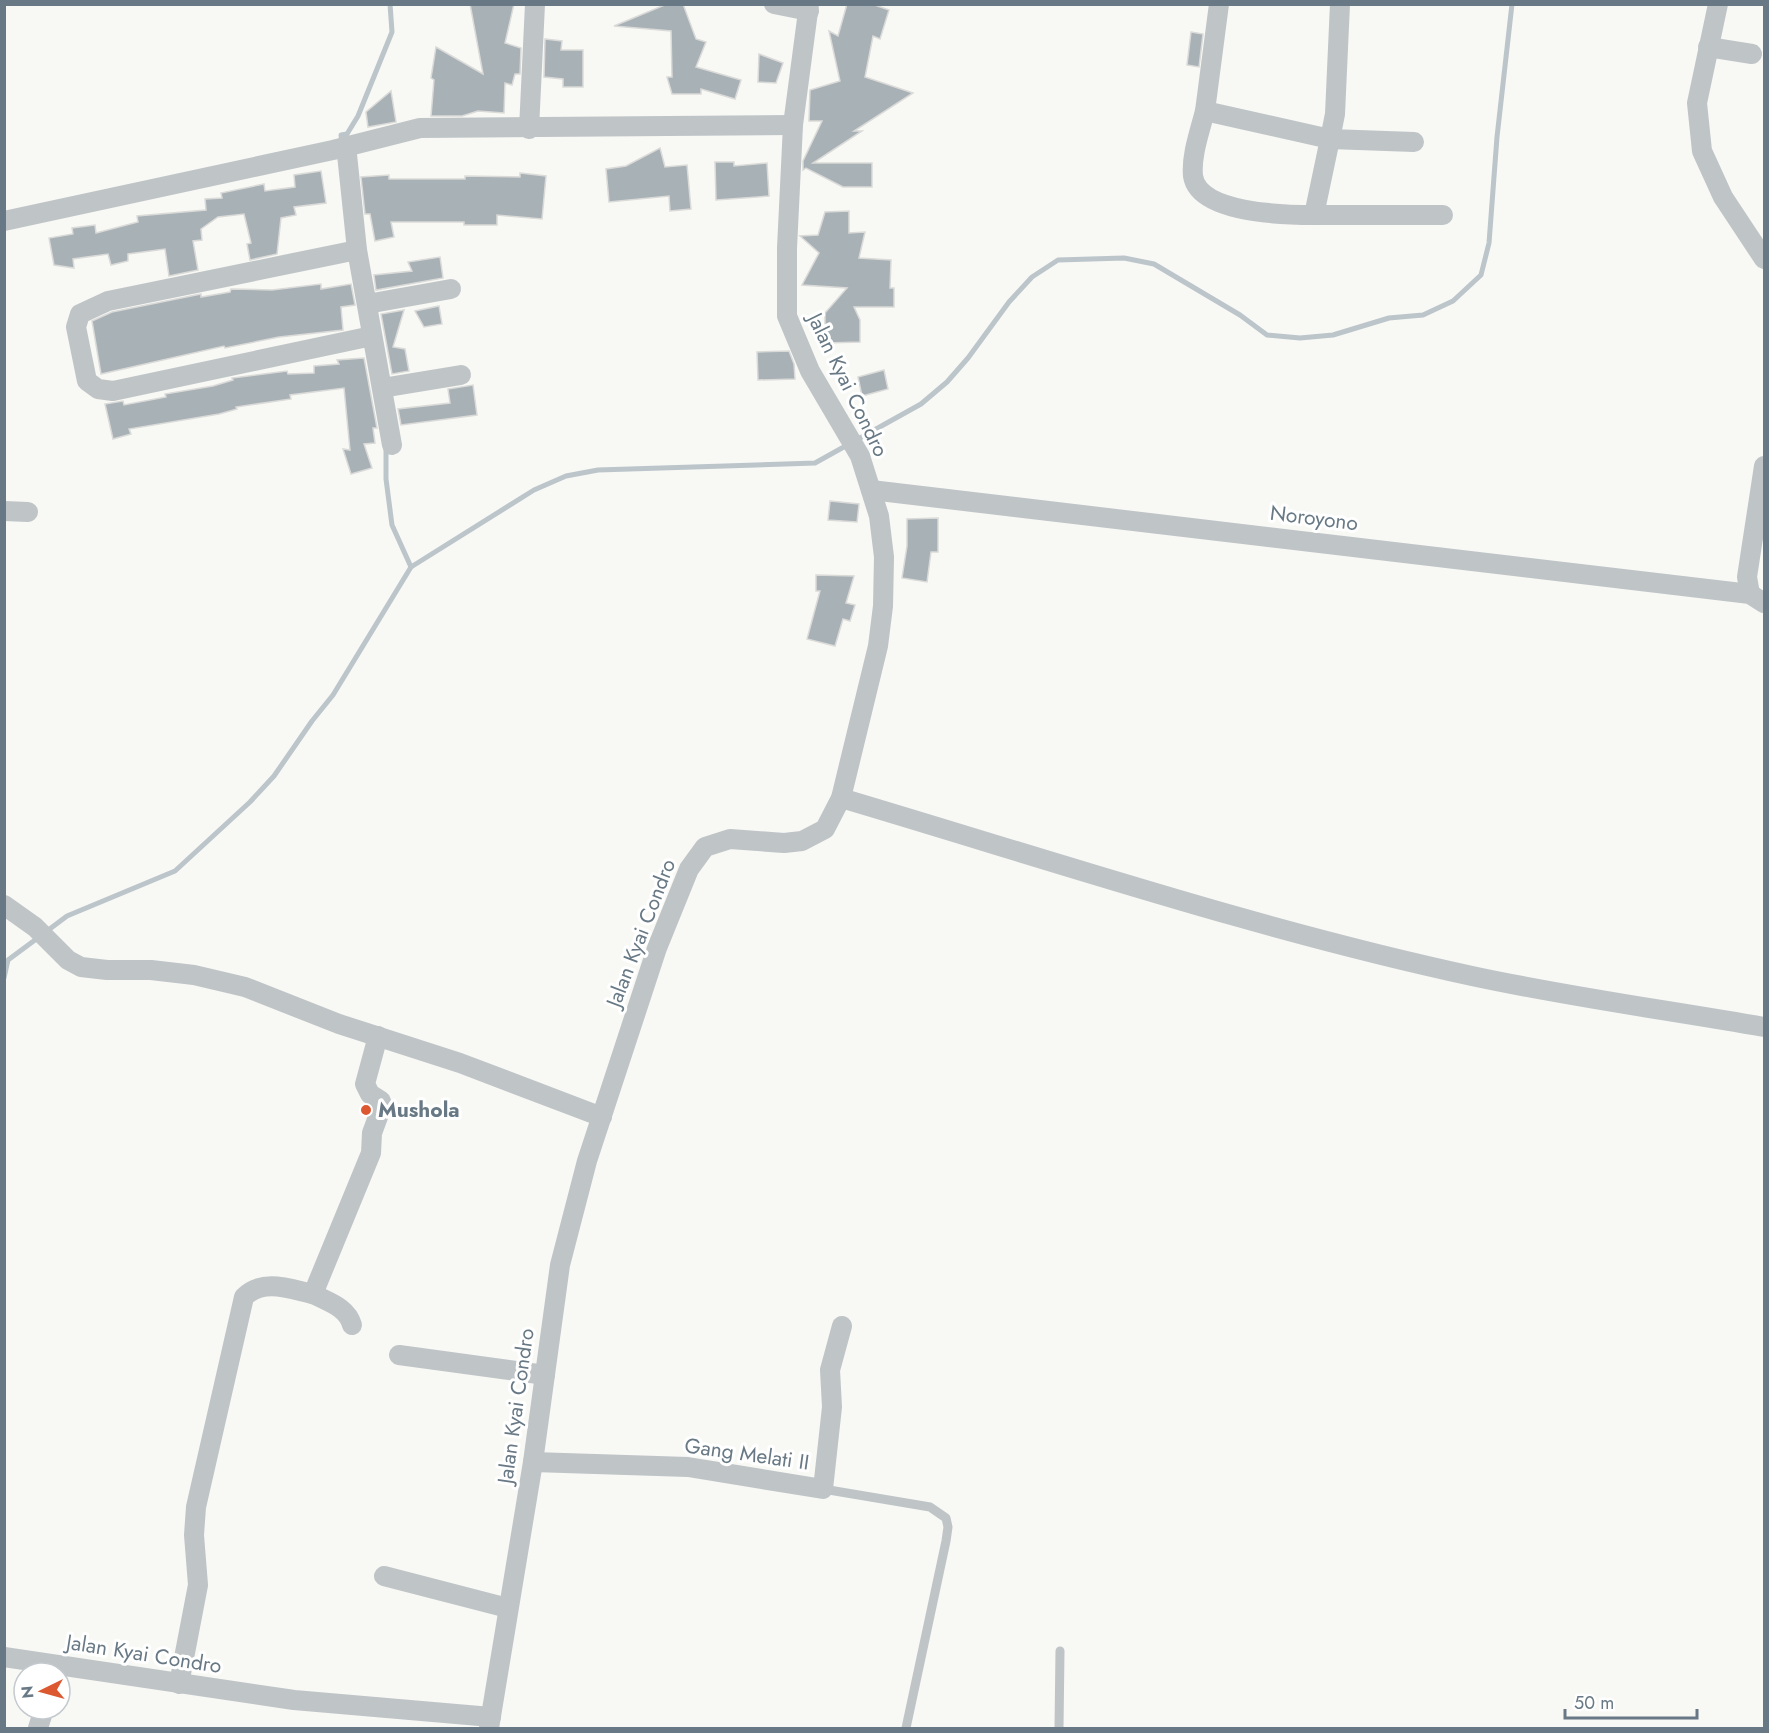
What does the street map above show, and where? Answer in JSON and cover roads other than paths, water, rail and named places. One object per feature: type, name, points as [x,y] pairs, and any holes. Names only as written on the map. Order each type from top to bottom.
[{"type":"street","points":[[529,129],[535,4]]},
{"type":"street","points":[[774,4],[809,8]]},
{"type":"street","points":[[1219,4],[1205,111],[1193,167],[1195,184],[1200,190],[1208,197],[1249,211],[1314,215],[1443,215]]},
{"type":"street","points":[[1314,215],[1335,105],[1340,4]]},
{"type":"street","points":[[1718,4],[1696,103],[1702,151],[1723,197],[1764,259]]},
{"type":"street","name":"Jalan Kyai Condro","points":[[72,1671],[490,1723],[533,1462],[560,1265],[587,1161],[657,948],[689,869],[699,852],[720,840],[749,839],[784,843],[810,838],[825,829],[841,798],[878,646],[883,606],[884,557],[879,516],[860,456],[810,371],[787,316],[787,248],[793,125],[809,8]]},
{"type":"street","points":[[1708,47],[1752,54]]},
{"type":"street","points":[[1205,111],[1330,139],[1414,142]]},
{"type":"street","points":[[4,221],[420,128],[529,129],[625,124],[793,125]]},
{"type":"street","points":[[341,147],[349,251],[367,304],[367,336],[382,388],[393,445]]},
{"type":"street","points":[[349,251],[108,301],[84,311],[78,318],[76,327],[87,381],[98,389],[112,391],[367,336]]},
{"type":"street","points":[[367,304],[452,289]]},
{"type":"street","points":[[382,388],[461,375]]},
{"type":"street","points":[[1757,599],[1747,577],[1764,466]]},
{"type":"street","name":"Noroyono","points":[[871,490],[1757,599]]},
{"type":"street","points":[[4,511],[28,512]]},
{"type":"street","points":[[841,798],[1216,911],[1470,976],[1552,993],[1764,1027]]},
{"type":"street","points":[[4,904],[35,927],[68,960],[81,967],[107,970],[150,970],[194,975],[246,987],[339,1024],[460,1063],[602,1117]]},
{"type":"street","points":[[313,1294],[371,1153],[372,1133],[382,1106],[381,1101],[370,1094],[365,1084],[378,1036]]},
{"type":"street","points":[[179,1684],[198,1585],[194,1535],[196,1507],[244,1297],[256,1288],[266,1286],[313,1294],[344,1311],[350,1316],[352,1325]]},
{"type":"street","name":"Gang Melati II","points":[[533,1462],[688,1467],[824,1489],[831,1407],[830,1370],[842,1326]]},
{"type":"street","points":[[399,1355],[545,1375]]},
{"type":"street","points":[[384,1576],[508,1608]]},
{"type":"street","name":"Jalan Kyai Condro","points":[[4,1657],[22,1661]]},
{"type":"lane","points":[[824,1489],[930,1507],[946,1518],[948,1527],[946,1541],[906,1728]]},
{"type":"lane","points":[[1059,1728],[1060,1651]]},
{"type":"waterway","points":[[342,144],[341,135],[347,134],[358,116],[392,32],[390,4]]},
{"type":"waterway","points":[[47,931],[67,916],[175,871],[250,802],[274,776],[333,695],[411,567],[534,490],[566,476],[598,470],[815,463],[921,404],[947,382],[968,358],[1009,302],[1032,277],[1058,260],[1124,258],[1154,264],[1240,315],[1267,335],[1300,338],[1333,335],[1389,318],[1423,315],[1453,301],[1481,275],[1489,243],[1497,137],[1512,4]]},
{"type":"waterway","points":[[386,447],[386,479],[392,525],[411,567]]},
{"type":"waterway","points":[[4,978],[8,960],[39,937]]},
{"type":"place","name":"Mushola","points":[[366,1110]]}]
